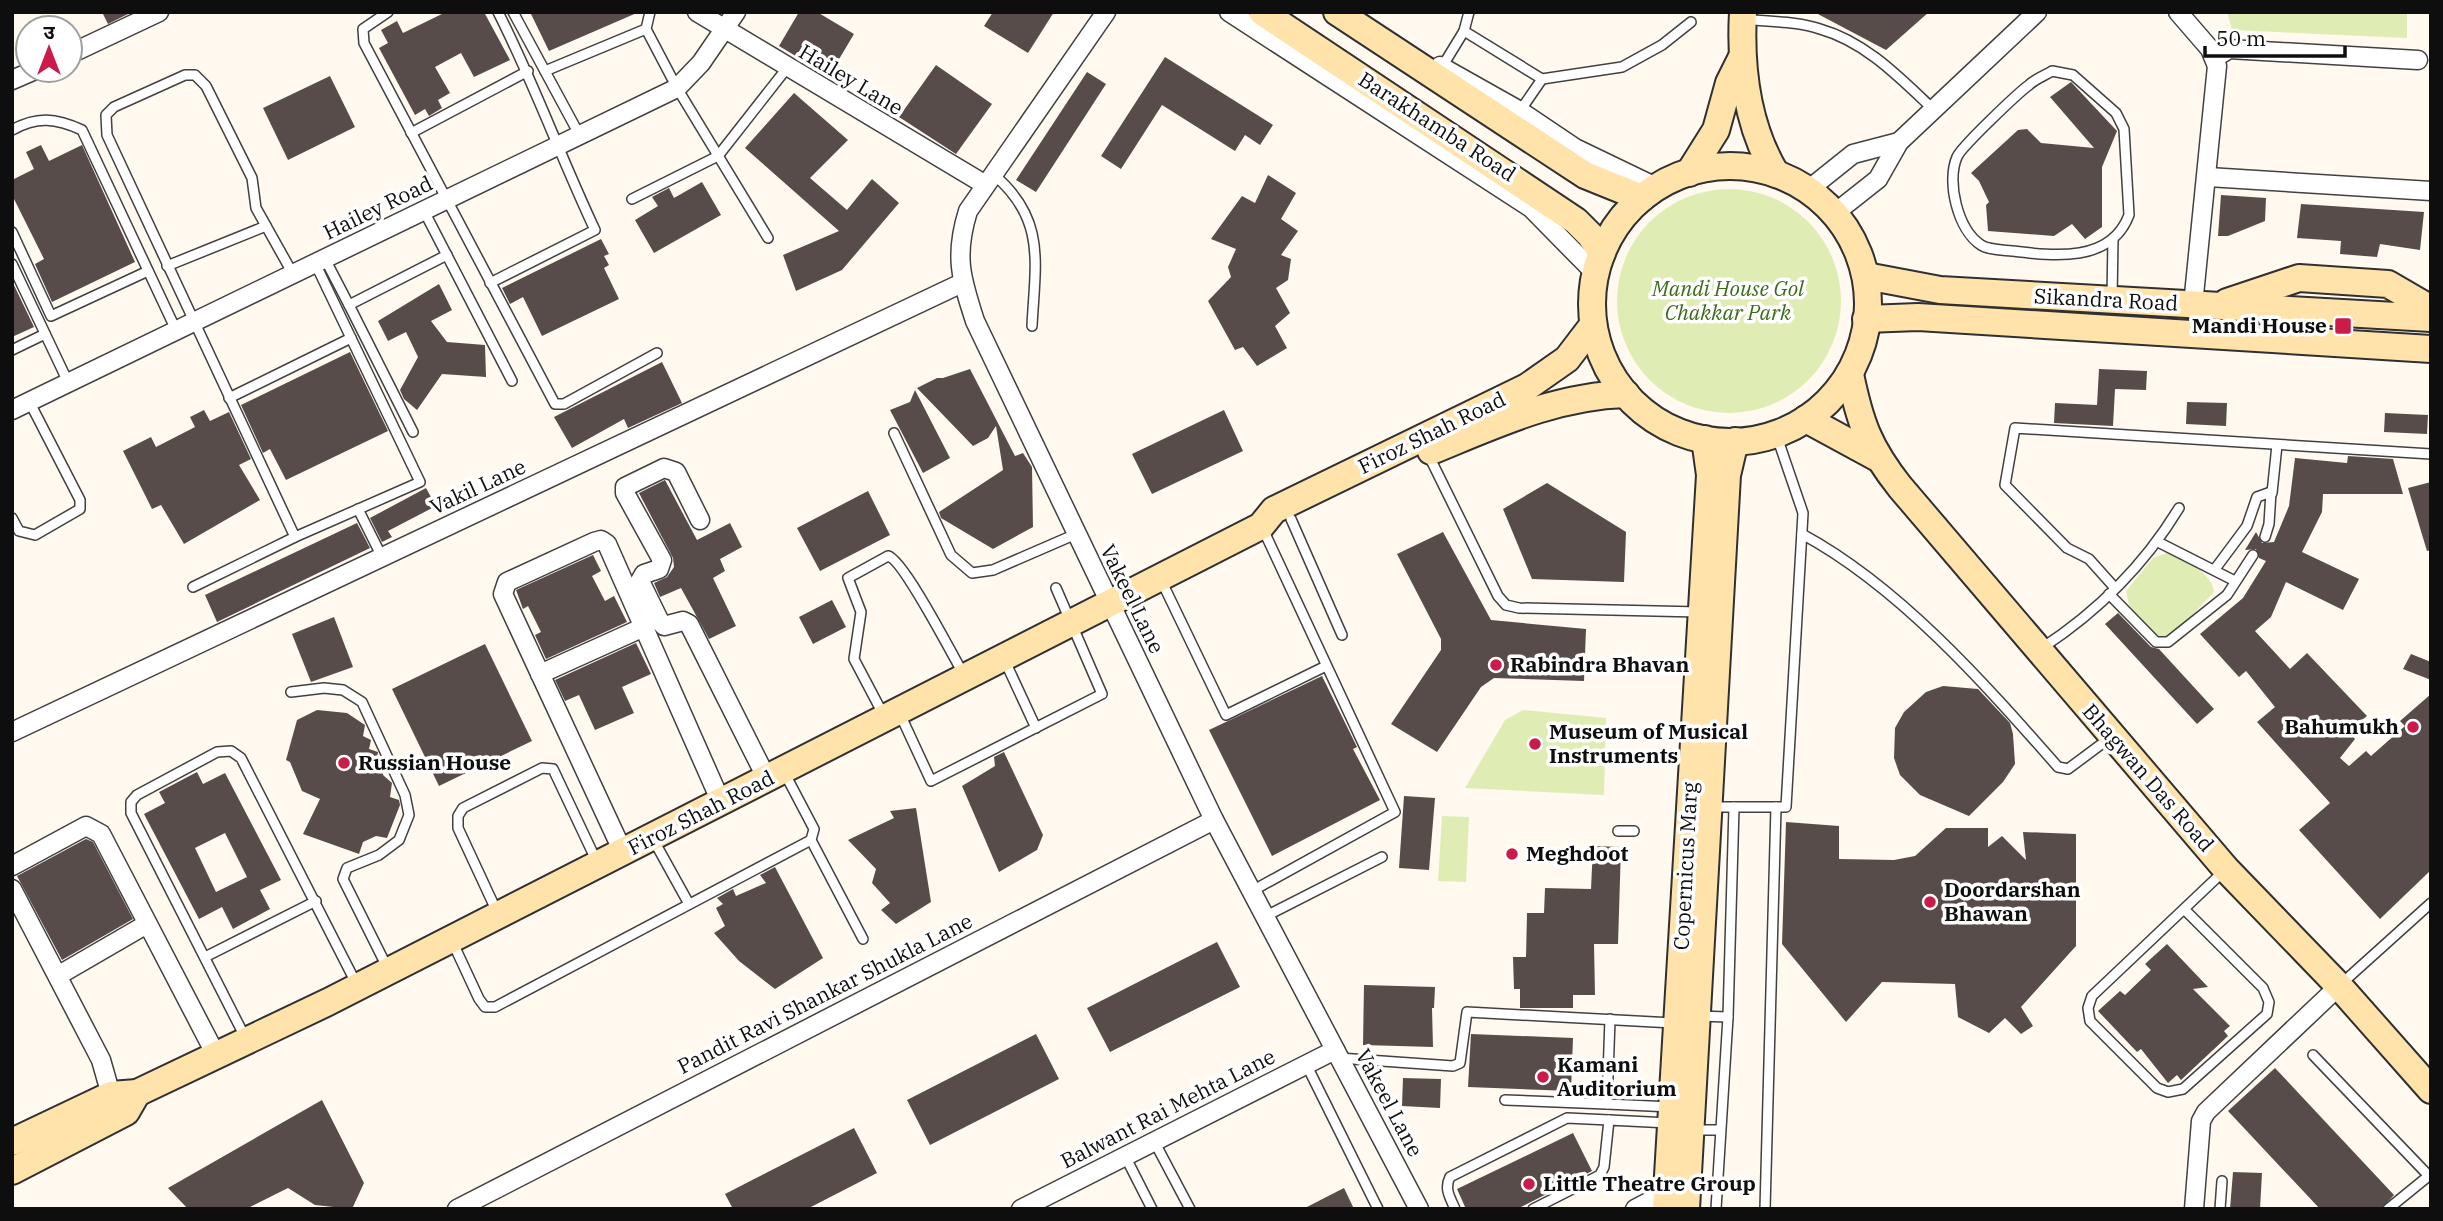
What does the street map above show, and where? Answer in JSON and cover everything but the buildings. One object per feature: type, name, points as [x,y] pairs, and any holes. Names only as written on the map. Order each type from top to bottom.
[{"type":"main road","name":"Barakhamba Road","points":[[1262,12],[1576,220],[1590,235],[1598,263]]},
{"type":"main road","name":"Barakhamba Road","points":[[1337,12],[1586,175],[1649,193]]},
{"type":"main road","points":[[1742,16],[1741,59],[1750,110],[1767,158],[1776,174]]},
{"type":"main road","points":[[1689,173],[1716,130],[1729,83],[1741,59]]},
{"type":"main road","points":[[1732,166],[1776,174],[1808,190],[1835,213],[1854,242],[1866,276],[1869,304],[1860,354],[1850,374],[1829,400],[1806,419],[1776,434],[1735,441],[1704,439],[1660,423],[1626,394],[1603,357],[1592,325],[1598,263],[1618,223],[1649,193],[1689,173],[1732,166]]},
{"type":"main road","name":"Sikandra Road","points":[[1866,276],[1922,288],[2431,318]]},
{"type":"main road","points":[[2204,305],[2299,278],[2388,284],[2431,309]]},
{"type":"main road","name":"Sikandra Road","points":[[1866,319],[1918,317],[2431,349]]},
{"type":"main road","name":"Firoz Shah Road","points":[[1261,526],[1279,525],[1291,519],[1548,374],[1567,359],[1592,325]]},
{"type":"main road","name":"Bhagwan Das Road","points":[[1850,374],[1855,407],[1876,457],[2038,651],[2226,869],[2339,986],[2431,1090]]},
{"type":"main road","name":"Firoz Shah Road","points":[[12,1142],[216,1055],[358,987],[1110,605],[1261,526],[1274,510],[1423,446],[1574,398],[1626,394]]},
{"type":"main road","name":"Bhagwan Das Road","points":[[1806,419],[1876,457]]},
{"type":"main road","name":"Copernicus Marg","points":[[1677,1198],[1678,1120],[1687,1020],[1701,612],[1710,475],[1704,439]]},
{"type":"main road","name":"Copernicus Marg","points":[[1687,1020],[1722,807],[1727,475],[1735,441]]},
{"type":"main road","name":"Firoz Shah Road","points":[[12,1171],[126,1112],[124,1094]]},
{"type":"street","points":[[84,47],[159,12]]},
{"type":"street","name":"Hailey Lane","points":[[697,12],[787,68],[988,179]]},
{"type":"street","name":"Hailey Road","points":[[12,410],[677,88],[701,63],[736,12]]},
{"type":"street","name":"Vakeel Lane","points":[[1106,12],[968,211],[958,242],[962,283],[975,321],[1214,820],[1419,1209]]},
{"type":"street","points":[[1228,12],[1531,208],[1598,263]]},
{"type":"street","points":[[1354,12],[1442,67],[1520,111],[1649,193]]},
{"type":"street","points":[[1835,213],[1878,179],[1899,142],[2037,12]]},
{"type":"street","points":[[2178,12],[2216,57],[2208,177],[2204,305]]},
{"type":"street","points":[[2216,57],[2229,49],[2418,60]]},
{"type":"street","points":[[1808,190],[1853,154],[1899,142]]},
{"type":"street","points":[[2208,177],[2431,191]]},
{"type":"street","name":"Vakil Lane","points":[[12,733],[962,283]]},
{"type":"street","points":[[700,520],[676,472],[671,468],[664,468],[625,487],[625,493],[662,560],[659,569],[644,573],[640,581],[660,622],[664,626],[683,621],[690,624],[775,775]]},
{"type":"street","points":[[623,852],[503,588],[508,582],[594,542],[601,540],[607,544],[721,802]]},
{"type":"street","points":[[540,674],[643,627]]},
{"type":"street","name":"Pandit Ravi Shankar Shukla Lane","points":[[457,1209],[1214,820]]},
{"type":"street","points":[[12,866],[86,826],[94,828],[101,835],[216,1055]]},
{"type":"street","points":[[12,889],[101,1060],[124,1094]]},
{"type":"street","points":[[59,975],[148,924]]},
{"type":"street","points":[[2194,1209],[2201,1121],[2206,1112],[2339,986]]},
{"type":"street","name":"Balwant Rai Mehta Lane","points":[[1021,1209],[1047,1203],[1154,1141],[1306,1064],[1337,1054]]},
{"type":"street","points":[[1635,1209],[1677,1198]]},
{"type":"lane","points":[[388,12],[363,29],[364,43],[555,404],[564,404],[657,353]]},
{"type":"lane","points":[[490,283],[596,230],[556,148],[528,71],[498,12]]},
{"type":"lane","points":[[513,12],[580,136]]},
{"type":"lane","points":[[650,12],[646,29],[677,88],[768,238]]},
{"type":"lane","points":[[1442,67],[1464,31],[1469,12]]},
{"type":"lane","points":[[1742,16],[1819,29],[1852,43],[1884,64],[1934,110]]},
{"type":"lane","points":[[1464,31],[1542,79],[1622,67],[1662,45],[1691,22]]},
{"type":"lane","points":[[545,71],[646,29]]},
{"type":"lane","points":[[632,199],[718,156],[787,68]]},
{"type":"lane","points":[[411,133],[528,71]]},
{"type":"lane","points":[[2112,300],[2113,239],[2124,228],[2129,215],[2124,129],[2116,113],[2090,87],[2073,75],[2052,71],[2029,84],[1957,156],[1954,182],[1956,207],[1970,236],[1983,247],[2073,254],[2094,251],[2113,239]]},
{"type":"lane","points":[[185,326],[167,266],[107,135],[106,115],[114,107],[185,75],[195,75],[206,86],[252,178],[256,208],[293,274]]},
{"type":"lane","points":[[1520,111],[1542,79]]},
{"type":"lane","points":[[12,130],[30,120],[60,120],[82,130],[148,271],[229,398],[295,537]]},
{"type":"lane","points":[[988,179],[1022,204],[1034,234],[1032,326]]},
{"type":"lane","points":[[424,211],[512,381]]},
{"type":"lane","points":[[167,266],[266,226]]},
{"type":"lane","points":[[12,232],[51,316],[148,271]]},
{"type":"lane","points":[[349,305],[447,255]]},
{"type":"lane","points":[[320,261],[349,305],[413,432]]},
{"type":"lane","points":[[193,587],[295,537],[420,482],[351,338],[320,261]]},
{"type":"lane","points":[[12,264],[68,382]]},
{"type":"lane","points":[[12,349],[45,334]]},
{"type":"lane","points":[[229,398],[351,338]]},
{"type":"lane","points":[[12,518],[19,531],[35,535],[80,509],[80,500],[29,401]]},
{"type":"lane","points":[[2253,555],[2227,595],[2173,640],[2156,642],[2112,591],[2090,559],[2067,548],[2005,485],[2015,428],[2431,454]]},
{"type":"lane","points":[[894,433],[951,555],[972,573],[993,570],[1076,534]]},
{"type":"lane","points":[[1716,1209],[1718,1130],[1728,1017],[1722,807],[1786,807],[1803,513],[1776,434]]},
{"type":"lane","points":[[2264,537],[2269,524],[2277,445]]},
{"type":"lane","points":[[1423,446],[1492,585],[1506,605],[1519,608],[1701,612]]},
{"type":"lane","points":[[2215,569],[2242,535],[2257,497],[2272,493]]},
{"type":"lane","points":[[2038,651],[2071,629],[2112,591],[2158,542],[2179,508]]},
{"type":"lane","points":[[358,509],[382,557]]},
{"type":"lane","points":[[1291,519],[1342,635]]},
{"type":"lane","points":[[1252,891],[1395,812],[1261,526]]},
{"type":"lane","points":[[1802,534],[1833,551],[1931,631],[2058,767],[2068,769],[2112,736]]},
{"type":"lane","points":[[2158,542],[2235,581]]},
{"type":"lane","points":[[966,678],[895,558],[888,556],[850,575],[849,583],[859,603],[862,619],[854,659],[931,781],[1102,694],[1056,588]]},
{"type":"lane","points":[[1160,578],[1226,715],[1326,666]]},
{"type":"lane","points":[[1004,659],[1036,728]]},
{"type":"lane","points":[[291,692],[324,688],[343,690],[362,702],[405,795],[409,815],[399,840],[379,855],[347,868],[343,879],[389,971]]},
{"type":"lane","points":[[247,1041],[131,813],[131,802],[137,796],[217,752],[231,751],[242,758],[358,987]]},
{"type":"lane","points":[[499,915],[458,828],[458,816],[463,808],[542,768],[553,769],[598,864]]},
{"type":"lane","points":[[775,775],[814,829],[811,840],[863,939]]},
{"type":"lane","points":[[1765,1209],[1776,807]]},
{"type":"lane","points":[[1618,831],[1633,831]]},
{"type":"lane","points":[[652,837],[689,904]]},
{"type":"lane","points":[[451,939],[479,999],[485,1007],[495,1007],[811,840]]},
{"type":"lane","points":[[1266,916],[1382,857]]},
{"type":"lane","points":[[2184,909],[2263,988],[2269,1002],[2267,1014],[2183,1089],[2168,1092],[2157,1088],[2090,1021],[2088,1008],[2092,996],[2226,869]]},
{"type":"lane","points":[[205,957],[316,901]]},
{"type":"lane","points":[[2339,986],[2431,903]]},
{"type":"lane","points":[[1337,1054],[1454,1066],[1460,1063],[1467,1012],[1610,1019],[1687,1020],[1728,1017]]},
{"type":"lane","points":[[1607,1104],[1610,1019]]},
{"type":"lane","points":[[2314,1055],[2430,1175],[2388,1209]]},
{"type":"lane","points":[[1306,1064],[1378,1209]]},
{"type":"lane","points":[[1505,1100],[1607,1104],[1718,1130]]},
{"type":"lane","points":[[1455,1209],[1446,1184],[1450,1177],[1567,1118],[1678,1120]]},
{"type":"lane","points":[[1533,1209],[1600,1175],[1604,1167],[1609,1120]]},
{"type":"lane","points":[[1154,1141],[1191,1209]]},
{"type":"lane","points":[[1125,1156],[1152,1209]]},
{"type":"lane","points":[[2220,1209],[2222,1181]]},
{"type":"green space","points":[[2227,12],[2407,12],[2407,38],[2232,30]]},
{"type":"green space","name":"Mandi House Gol Chakkar Park","points":[[1729,189],[1751,191],[1782,202],[1808,222],[1828,248],[1839,279],[1839,323],[1828,354],[1808,380],[1782,400],[1751,411],[1729,413],[1707,411],[1676,400],[1650,380],[1630,354],[1619,323],[1617,301],[1619,279],[1630,248],[1650,222],[1676,202],[1707,191]]},
{"type":"green space","points":[[2167,553],[2196,567],[2208,579],[2214,592],[2174,634],[2159,638],[2129,605],[2126,591],[2153,558]]},
{"type":"green space","points":[[1523,710],[1606,718],[1604,795],[1465,788],[1505,720]]},
{"type":"green space","points":[[1442,816],[1469,817],[1466,882],[1438,881]]},
{"type":"place","name":"Mandi House","points":[[2343,326]]},
{"type":"place","name":"Rabindra Bhavan","points":[[1496,665]]},
{"type":"place","name":"Bahumukh","points":[[2413,727]]},
{"type":"place","name":"Museum of Musical Instruments","points":[[1535,744]]},
{"type":"place","name":"Russian House","points":[[344,763]]},
{"type":"place","name":"Meghdoot","points":[[1512,854]]},
{"type":"place","name":"Doordarshan Bhawan","points":[[1930,902]]},
{"type":"place","name":"Kamani Auditorium","points":[[1543,1077]]},
{"type":"place","name":"Little Theatre Group","points":[[1529,1184]]}]
